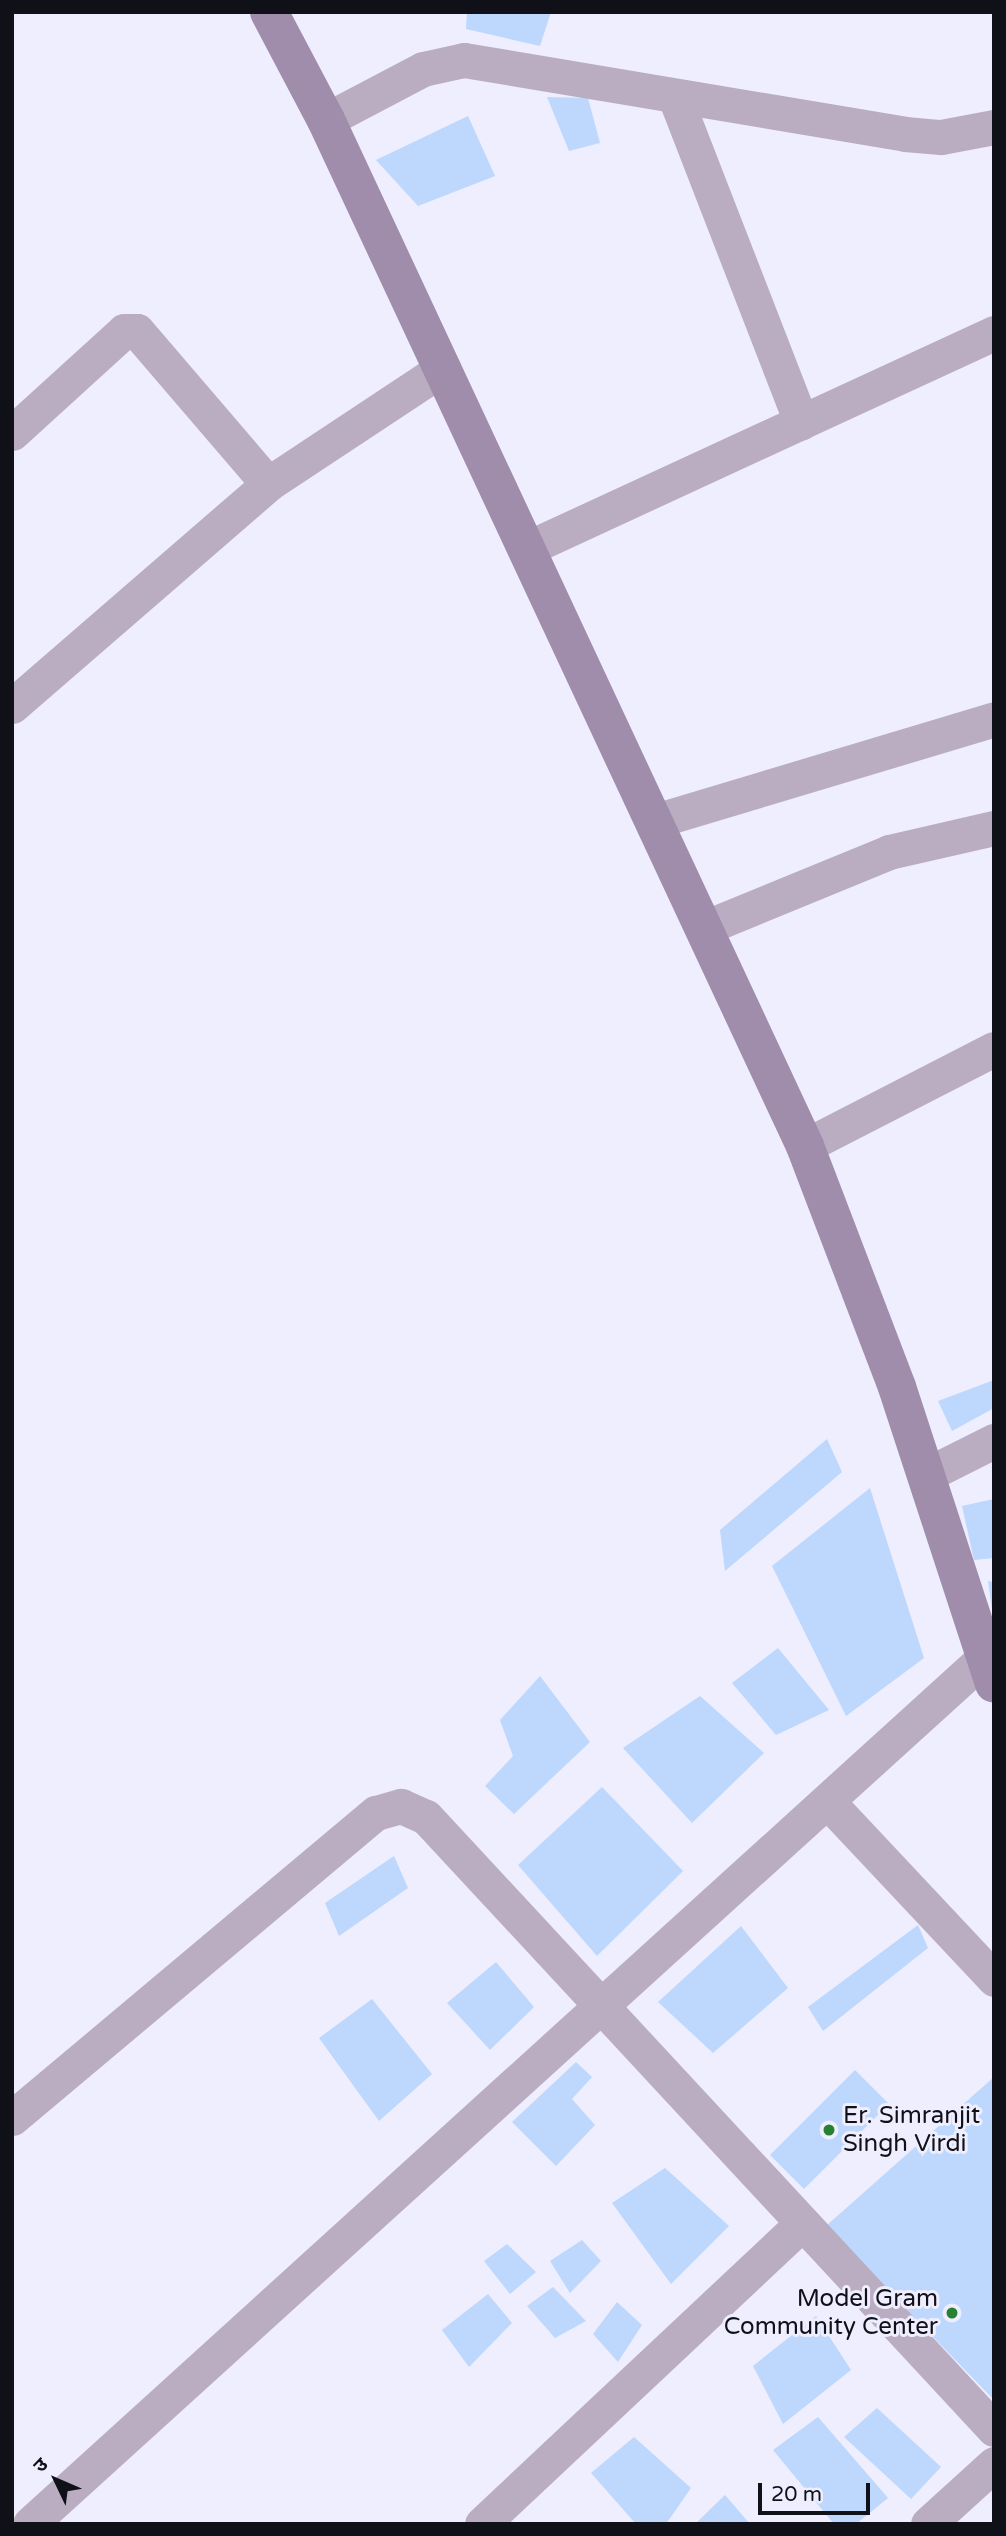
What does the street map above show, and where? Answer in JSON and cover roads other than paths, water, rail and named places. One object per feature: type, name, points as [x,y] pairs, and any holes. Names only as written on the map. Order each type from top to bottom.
[{"type":"street","points":[[30,2524],[598,2003],[828,1802],[989,1670],[926,1475],[805,1146],[326,120],[269,12]]},
{"type":"street","points":[[326,120],[423,69],[464,60],[676,97],[941,137],[994,127]]},
{"type":"street","points":[[676,97],[802,422]]},
{"type":"street","points":[[12,433],[124,331],[137,331],[268,484]]},
{"type":"street","points":[[528,548],[994,333]]},
{"type":"street","points":[[12,706],[268,484],[443,368]]},
{"type":"street","points":[[655,821],[994,719]]},
{"type":"street","points":[[704,928],[889,852],[994,828]]},
{"type":"street","points":[[805,1146],[994,1049]]},
{"type":"street","points":[[926,1475],[994,1440]]},
{"type":"street","points":[[828,1802],[994,1979]]},
{"type":"street","points":[[12,2118],[376,1813],[401,1805],[426,1817],[800,2225],[994,2429]]},
{"type":"street","points":[[482,2524],[800,2225]]},
{"type":"street","points":[[928,2524],[994,2464]]},
{"type":"place","name":"Er. Simranjit Singh Virdi","points":[[829,2130]]},
{"type":"place","name":"Model Gram Community Center","points":[[952,2313]]}]
